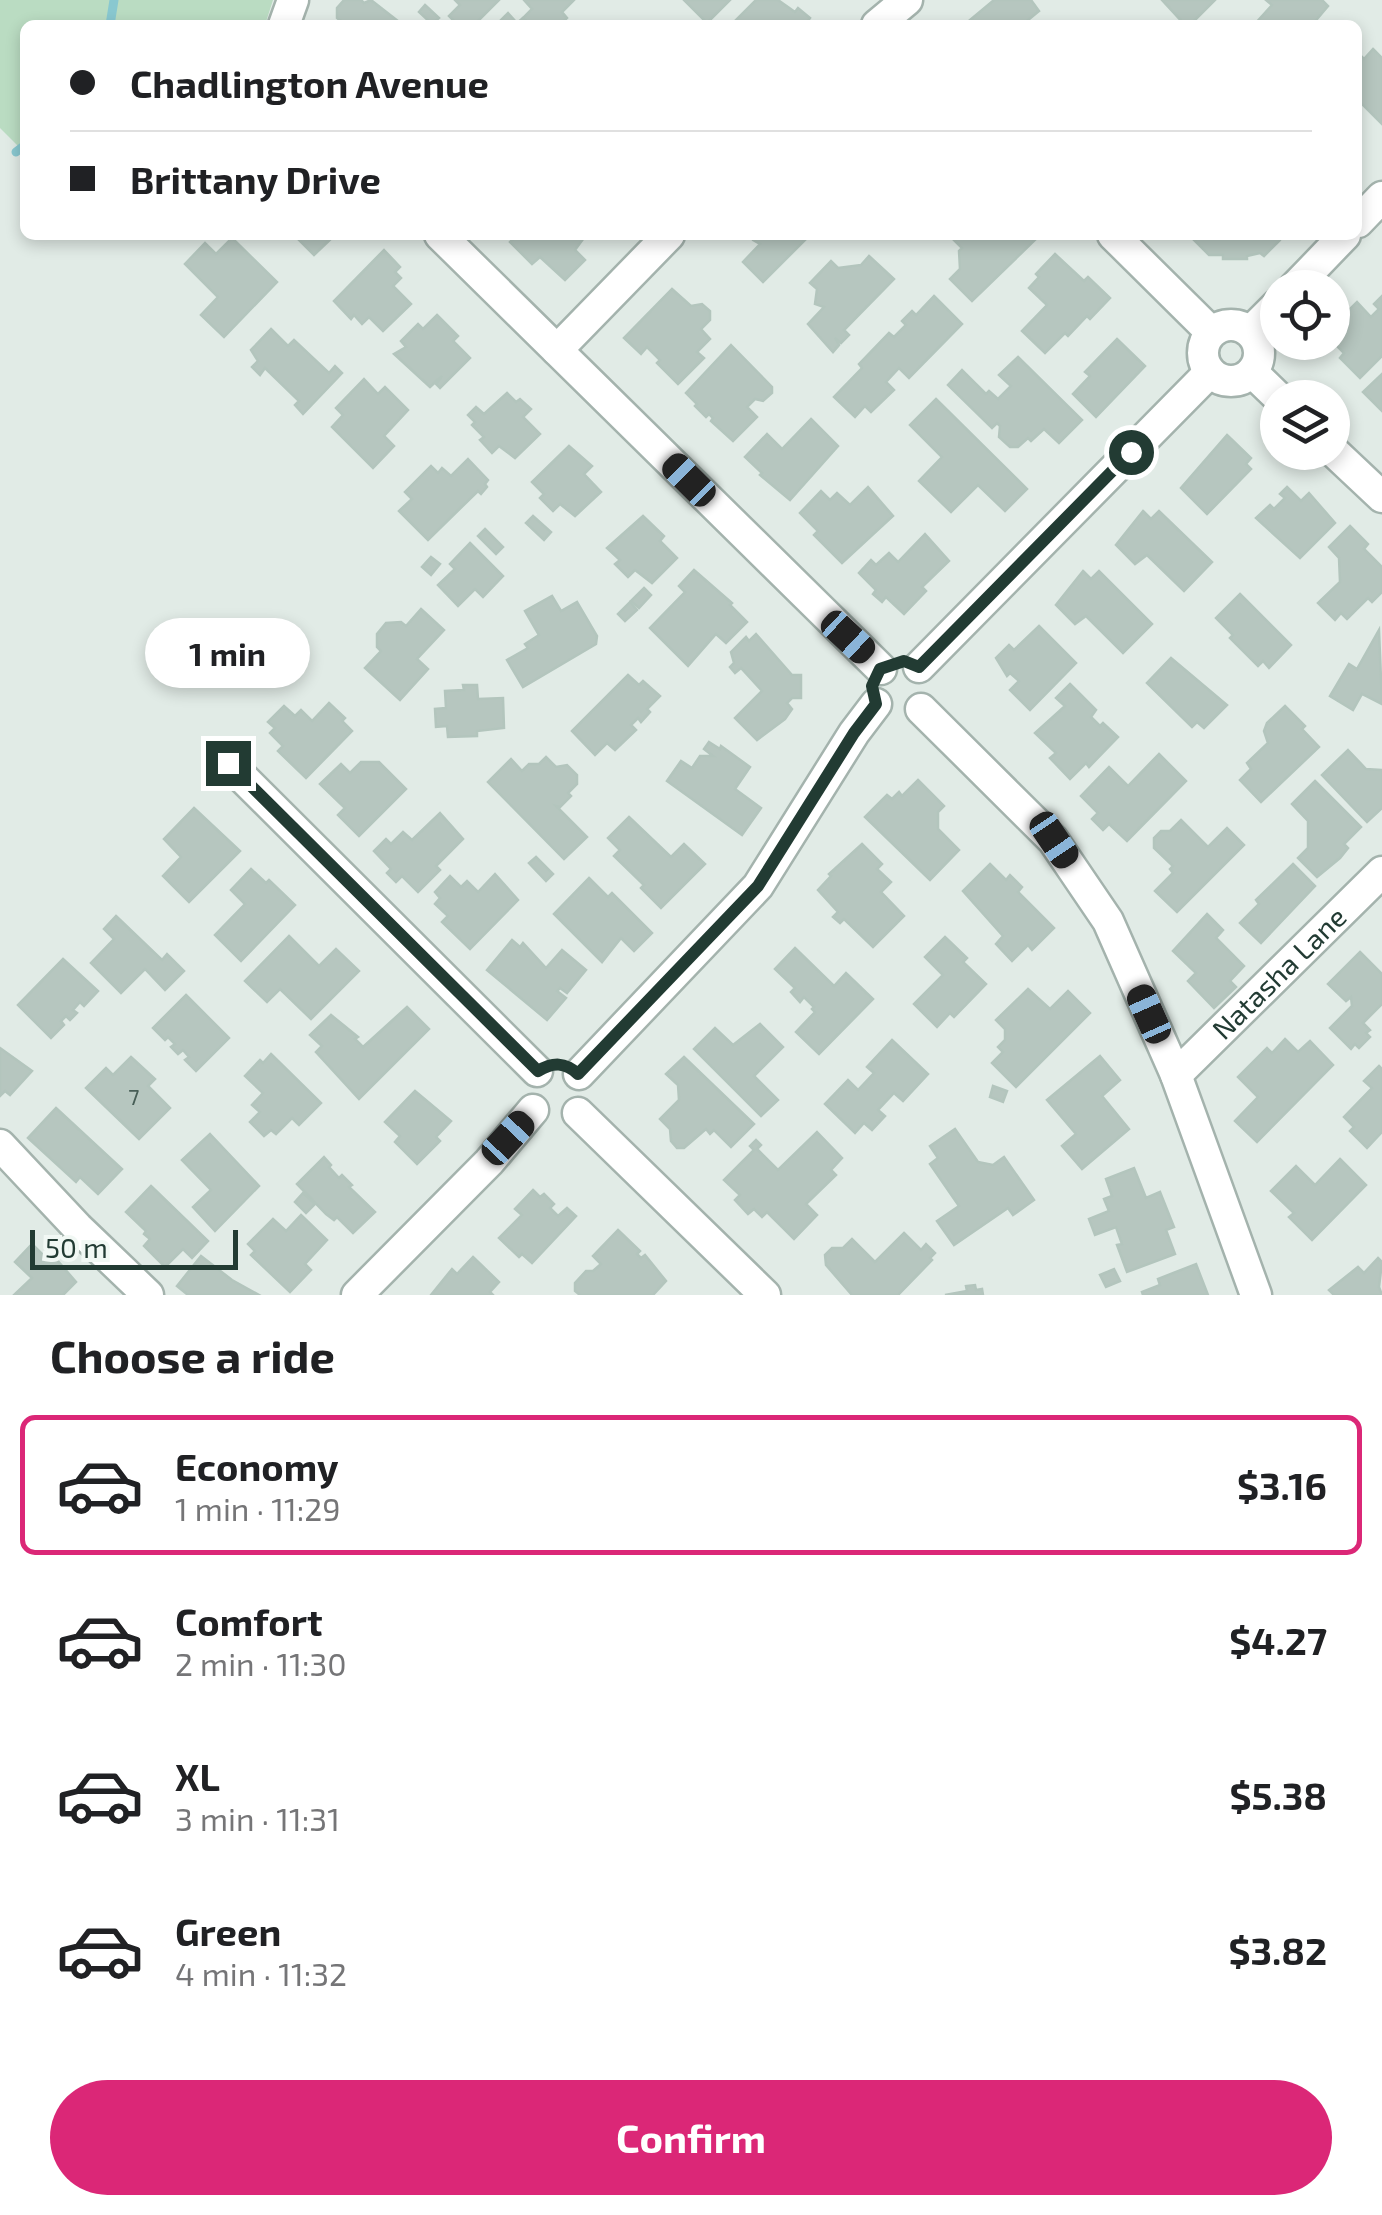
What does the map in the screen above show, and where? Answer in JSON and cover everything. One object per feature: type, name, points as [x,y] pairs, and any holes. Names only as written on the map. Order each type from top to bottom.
[{"type":"street","points":[[1362,218],[1382,198]]},
{"type":"street","points":[[445,240],[880,669]]},
{"type":"street","points":[[557,350],[664,240]]},
{"type":"street","points":[[1118,240],[1212,332]]},
{"type":"street","points":[[1311,270],[1340,240]]},
{"type":"street","points":[[1250,332],[1260,322]]},
{"type":"street","points":[[1227,324],[1250,332],[1256,339],[1259,356],[1252,372],[1236,381],[1226,381],[1210,372],[1204,364],[1202,347],[1212,332],[1227,324]]},
{"type":"street","points":[[919,667],[1210,372]]},
{"type":"street","points":[[1252,372],[1260,380]]},
{"type":"street","points":[[1350,467],[1382,498]]},
{"type":"street","points":[[904,661],[919,667],[929,692],[921,709],[897,717],[876,704],[872,686],[880,669],[904,661]]},
{"type":"street","points":[[578,1074],[758,886],[876,704]]},
{"type":"street","points":[[921,709],[1054,840],[1108,921],[1176,1076],[1256,1295]]},
{"type":"street","points":[[228,763],[538,1071]]},
{"type":"street","name":"Natasha Lane","points":[[1176,1076],[1382,872]]},
{"type":"street","points":[[554,1064],[578,1074],[586,1089],[578,1113],[555,1122],[534,1110],[528,1086],[538,1071],[554,1064]]},
{"type":"street","points":[[357,1295],[478,1174],[534,1110]]},
{"type":"street","points":[[578,1113],[765,1295]]},
{"type":"street","points":[[0,1145],[148,1295]]},
{"type":"green space","points":[[0,0],[273,0],[267,20],[20,20],[20,148],[0,128]]},
{"type":"building","points":[[344,0],[371,0],[397,20],[339,20],[337,8]]},
{"type":"building","points":[[455,0],[499,0],[479,20],[453,20],[449,16],[460,5]]},
{"type":"building","points":[[524,0],[574,0],[562,12],[565,20],[525,20],[532,9]]},
{"type":"building","points":[[684,0],[730,0],[710,20],[704,20]]},
{"type":"building","points":[[756,0],[778,0],[810,18],[809,20],[736,20]]},
{"type":"building","points":[[994,0],[1031,0],[1039,11],[1028,20],[970,20]]},
{"type":"building","points":[[1162,0],[1215,0],[1195,20],[1180,20]]},
{"type":"building","points":[[1266,0],[1322,0],[1328,6],[1316,20],[1258,20],[1272,5]]},
{"type":"building","points":[[425,5],[439,18],[428,20],[419,12]]},
{"type":"building","points":[[1373,49],[1382,58],[1382,124],[1362,104],[1364,59]]},
{"type":"building","points":[[234,240],[277,282],[224,337],[201,315],[218,297],[185,264],[205,243],[216,254]]},
{"type":"building","points":[[299,240],[330,240],[314,255]]},
{"type":"building","points":[[582,240],[575,250],[585,260],[565,280],[540,257],[532,264],[510,242]]},
{"type":"building","points":[[753,240],[805,240],[763,282],[743,262],[760,244]]},
{"type":"building","points":[[954,240],[1035,240],[972,301],[950,279],[960,269],[962,248]]},
{"type":"building","points":[[1194,240],[1280,240],[1264,256],[1260,253],[1247,259],[1223,259],[1223,255],[1209,255]]},
{"type":"building","points":[[384,250],[400,267],[395,272],[401,278],[393,286],[411,304],[383,331],[369,317],[362,324],[354,315],[351,319],[334,301]]},
{"type":"building","points":[[1055,254],[1110,298],[1090,319],[1087,316],[1045,353],[1022,331],[1047,305],[1029,288]]},
{"type":"building","points":[[869,256],[894,279],[844,330],[849,335],[841,343],[835,338],[839,345],[833,352],[808,324],[824,307],[815,304],[817,289],[810,283],[831,261],[838,268],[861,265]]},
{"type":"building","points":[[672,289],[691,306],[702,304],[710,311],[710,320],[701,329],[710,339],[697,352],[704,358],[678,384],[647,347],[641,354],[624,338]]},
{"type":"building","points":[[934,296],[962,324],[909,378],[899,368],[886,382],[894,390],[871,412],[865,406],[855,417],[834,397],[889,333],[894,337],[906,325],[902,321],[912,311],[916,315]]},
{"type":"building","points":[[1382,296],[1382,356],[1360,378],[1342,360],[1350,360],[1350,309],[1357,302],[1371,317],[1379,309],[1374,304]]},
{"type":"building","points":[[437,315],[458,336],[453,341],[470,358],[440,388],[436,384],[442,376],[430,387],[394,354],[406,347],[401,341],[418,324],[423,329]]},
{"type":"building","points":[[271,329],[288,346],[294,340],[329,373],[335,366],[342,373],[303,414],[295,405],[299,401],[265,368],[260,375],[252,367],[258,361],[251,350]]},
{"type":"building","points":[[1117,339],[1145,366],[1096,417],[1073,394],[1090,376],[1085,372]]},
{"type":"building","points":[[731,345],[772,387],[772,393],[763,401],[755,399],[747,407],[757,417],[733,441],[686,393]]},
{"type":"building","points":[[1018,357],[1082,420],[1059,443],[1044,429],[1031,441],[1028,438],[1018,447],[1010,447],[999,437],[997,423],[992,428],[948,385],[962,370],[986,394],[989,391],[998,399],[1011,386],[999,375]]},
{"type":"building","points":[[1382,374],[1382,411],[1363,392]]},
{"type":"building","points":[[364,379],[378,394],[385,387],[408,410],[384,436],[394,446],[373,468],[332,427],[343,415],[336,408]]},
{"type":"building","points":[[507,393],[531,409],[523,417],[540,434],[515,458],[499,446],[492,453],[480,440],[484,437],[468,415],[476,407],[484,414]]},
{"type":"building","points":[[936,399],[1027,489],[1005,511],[978,485],[951,512],[919,481],[942,457],[910,425]]},
{"type":"building","points":[[811,419],[838,446],[790,500],[745,457],[767,434],[782,449]]},
{"type":"building","points":[[1227,435],[1251,458],[1246,464],[1251,469],[1207,514],[1181,488]]},
{"type":"building","points":[[569,446],[592,466],[584,474],[601,492],[575,516],[560,504],[553,511],[532,482]]},
{"type":"building","points":[[468,459],[488,480],[487,487],[481,494],[478,491],[428,540],[399,511],[412,499],[405,492],[431,466],[438,473],[442,468],[451,476]]},
{"type":"building","points":[[868,487],[893,516],[842,563],[814,535],[818,531],[800,513],[821,491],[830,500],[837,493],[850,505]]},
{"type":"building","points":[[1287,487],[1301,501],[1309,493],[1335,523],[1300,558],[1256,518],[1285,498],[1280,494]]},
{"type":"building","points":[[1143,511],[1151,519],[1159,511],[1212,562],[1184,591],[1147,555],[1135,564],[1116,545]]},
{"type":"building","points":[[533,516],[551,532],[544,540],[526,523]]},
{"type":"building","points":[[643,516],[664,536],[660,541],[677,558],[652,583],[635,570],[628,577],[615,564],[620,560],[607,548]]},
{"type":"building","points":[[1350,526],[1368,544],[1364,549],[1382,567],[1382,592],[1372,602],[1368,598],[1347,619],[1341,613],[1335,620],[1318,603],[1340,582],[1339,558],[1329,547]]},
{"type":"building","points":[[485,529],[503,547],[496,554],[478,536]]},
{"type":"building","points":[[925,534],[949,561],[922,587],[926,591],[904,614],[886,597],[882,602],[873,594],[876,590],[859,573],[871,560],[876,565],[889,553],[898,562]]},
{"type":"building","points":[[470,543],[503,576],[483,597],[475,589],[458,606],[438,585],[455,569],[450,564]]},
{"type":"building","points":[[431,557],[440,564],[431,575],[422,567]]},
{"type":"building","points":[[694,570],[732,603],[747,622],[726,643],[716,634],[688,666],[650,628],[685,592],[679,586]]},
{"type":"building","points":[[1083,571],[1091,579],[1099,571],[1152,624],[1123,653],[1086,616],[1075,624],[1056,605]]},
{"type":"building","points":[[644,588],[651,595],[639,608],[631,601]]},
{"type":"building","points":[[1240,594],[1291,645],[1269,668],[1263,661],[1258,666],[1216,618]]},
{"type":"building","points":[[552,596],[561,611],[577,602],[597,636],[596,644],[523,687],[507,660],[528,648],[525,644],[539,635],[525,611]]},
{"type":"building","points":[[630,602],[637,610],[625,621],[618,614]]},
{"type":"building","points":[[421,609],[444,630],[417,659],[428,669],[400,700],[365,668],[381,651],[377,634],[386,623],[401,622],[406,626]]},
{"type":"building","points":[[1039,626],[1076,663],[1030,710],[1010,690],[1019,681],[1010,673],[1007,676],[996,658],[1009,645],[1014,650]]},
{"type":"building","points":[[1379,630],[1382,704],[1362,694],[1353,710],[1330,696],[1349,664],[1357,669]]},
{"type":"building","points":[[756,634],[792,675],[801,675],[801,698],[792,698],[787,703],[792,709],[785,719],[757,740],[735,718],[762,691],[741,668],[735,673],[730,667],[734,663],[731,652],[746,637],[749,641]]},
{"type":"building","points":[[1171,658],[1227,705],[1204,728],[1197,722],[1192,727],[1147,683]]},
{"type":"building","points":[[628,675],[639,685],[643,681],[660,696],[641,722],[638,718],[631,725],[636,730],[615,750],[607,743],[595,755],[572,731]]},
{"type":"building","points":[[1070,684],[1096,710],[1091,717],[1118,737],[1089,767],[1086,763],[1070,779],[1050,758],[1056,753],[1035,733],[1065,706],[1056,698]]},
{"type":"building","points":[[463,685],[477,685],[478,699],[503,698],[504,728],[477,731],[477,736],[448,737],[447,726],[436,727],[435,709],[446,708],[445,691],[464,690]]},
{"type":"building","points":[[329,703],[352,731],[306,778],[278,751],[283,746],[270,733],[275,728],[268,722],[284,706],[295,716],[301,710],[312,721]]},
{"type":"building","points":[[1285,706],[1319,747],[1261,802],[1240,780],[1251,769],[1247,763],[1268,743],[1264,731],[1267,723]]},
{"type":"building","points":[[709,742],[750,767],[735,789],[761,808],[742,835],[667,781],[681,761],[692,768],[700,756],[713,756],[704,749]]},
{"type":"building","points":[[1348,750],[1366,769],[1382,770],[1382,808],[1367,822],[1322,775]]},
{"type":"building","points":[[1159,754],[1186,781],[1127,841],[1109,824],[1103,830],[1092,819],[1098,813],[1081,796],[1109,767],[1128,786]]},
{"type":"building","points":[[546,757],[556,767],[567,765],[577,775],[577,784],[568,793],[571,796],[560,807],[556,806],[587,837],[564,859],[488,782],[511,759],[522,771]]},
{"type":"building","points":[[361,762],[379,762],[406,789],[359,836],[338,815],[345,808],[320,784],[341,764],[350,773]]},
{"type":"building","points":[[918,780],[944,806],[938,812],[938,829],[959,850],[930,880],[865,817],[887,795],[892,799],[899,792],[902,796]]},
{"type":"building","points":[[1315,781],[1361,827],[1344,844],[1348,848],[1340,858],[1317,877],[1298,858],[1308,848],[1308,821],[1292,804]]},
{"type":"building","points":[[194,808],[240,851],[189,902],[163,876],[181,857],[164,839]]},
{"type":"building","points":[[440,813],[463,839],[436,866],[440,870],[418,892],[402,876],[396,882],[387,873],[391,869],[374,851],[386,839],[391,844],[403,832],[412,840]]},
{"type":"building","points":[[629,817],[671,857],[684,844],[705,864],[661,908],[614,856],[620,850],[608,838]]},
{"type":"building","points":[[1181,820],[1208,847],[1227,828],[1244,845],[1177,912],[1155,891],[1173,873],[1173,866],[1154,848],[1154,838],[1161,831],[1170,831]]},
{"type":"building","points":[[862,844],[882,864],[877,869],[891,882],[881,892],[904,916],[873,947],[844,919],[840,923],[833,917],[838,912],[818,890],[829,874]]},
{"type":"building","points":[[536,857],[553,874],[546,881],[529,863]]},
{"type":"building","points":[[990,864],[1006,880],[1010,875],[1022,887],[1018,892],[1054,928],[1032,950],[1028,945],[1012,961],[996,944],[1003,936],[963,891]]},
{"type":"building","points":[[1293,864],[1315,886],[1261,943],[1240,923],[1259,904],[1256,900]]},
{"type":"building","points":[[251,869],[295,905],[241,961],[215,935],[245,904],[231,890]]},
{"type":"building","points":[[495,874],[518,900],[470,949],[442,922],[448,916],[435,904],[440,898],[435,892],[450,876],[461,887],[467,881],[478,892]]},
{"type":"building","points":[[589,878],[608,897],[612,893],[652,933],[634,951],[621,938],[602,962],[554,914]]},
{"type":"building","points":[[1207,914],[1223,930],[1216,938],[1244,966],[1230,981],[1236,987],[1214,1008],[1188,981],[1196,973],[1173,951]]},
{"type":"building","points":[[116,916],[162,960],[167,954],[184,971],[165,990],[145,969],[121,993],[91,963],[114,939],[104,929]]},
{"type":"building","points":[[289,936],[319,966],[336,949],[359,971],[311,1019],[280,989],[267,1002],[245,981]]},
{"type":"building","points":[[945,937],[986,984],[954,1017],[950,1013],[937,1027],[914,1004],[943,975],[925,957]]},
{"type":"building","points":[[512,940],[520,947],[523,943],[546,968],[562,950],[586,970],[567,993],[560,988],[557,991],[566,998],[547,1020],[487,970]]},
{"type":"building","points":[[795,948],[834,986],[846,973],[873,999],[819,1054],[796,1032],[815,1012],[814,1007],[804,997],[800,1002],[791,992],[795,988],[775,969]]},
{"type":"building","points":[[1360,952],[1382,974],[1382,1004],[1363,1023],[1370,1030],[1366,1033],[1370,1037],[1359,1048],[1355,1044],[1351,1049],[1330,1028],[1352,1006],[1351,997],[1346,1001],[1328,984]]},
{"type":"building","points":[[63,959],[98,991],[84,1006],[80,1002],[70,1020],[66,1016],[61,1021],[64,1025],[51,1038],[18,1005]]},
{"type":"building","points":[[1028,989],[1050,1009],[1068,991],[1090,1013],[1016,1087],[992,1063],[1003,1052],[998,1047],[1005,1040],[1005,1029],[996,1020]]},
{"type":"building","points":[[186,995],[229,1038],[196,1071],[185,1060],[189,1057],[183,1050],[178,1054],[171,1047],[175,1044],[153,1028]]},
{"type":"building","points":[[407,1007],[429,1029],[359,1099],[316,1052],[322,1046],[310,1035],[331,1015],[358,1037],[355,1039],[363,1047]]},
{"type":"building","points":[[760,1024],[783,1047],[754,1076],[778,1100],[761,1116],[694,1049],[715,1028],[733,1045]]},
{"type":"building","points":[[1285,1039],[1298,1052],[1310,1041],[1333,1065],[1257,1142],[1235,1121],[1258,1097],[1238,1077],[1267,1048],[1272,1053]]},
{"type":"building","points":[[892,1040],[928,1074],[903,1101],[894,1093],[878,1110],[885,1116],[872,1130],[864,1123],[855,1133],[825,1104],[848,1080],[858,1090],[874,1073],[867,1067]]},
{"type":"building","points":[[0,1048],[32,1071],[10,1095],[5,1091],[0,1096]]},
{"type":"building","points":[[271,1054],[321,1103],[299,1125],[292,1118],[276,1134],[271,1130],[264,1136],[250,1122],[260,1112],[252,1105],[263,1093],[245,1076]]},
{"type":"building","points":[[1100,1056],[1120,1080],[1102,1096],[1129,1129],[1082,1169],[1062,1146],[1076,1134],[1047,1100]]},
{"type":"building","points":[[131,1057],[155,1079],[148,1086],[170,1108],[139,1139],[86,1088],[106,1068],[113,1075]]},
{"type":"building","points":[[684,1057],[754,1124],[731,1147],[714,1130],[710,1134],[706,1129],[684,1148],[677,1148],[671,1141],[670,1129],[660,1119],[679,1100],[678,1085],[666,1074]]},
{"type":"building","points":[[1379,1066],[1382,1132],[1367,1148],[1350,1131],[1354,1127],[1344,1117],[1372,1088],[1364,1081]]},
{"type":"building","points":[[993,1086],[1007,1091],[1003,1102],[990,1097]]},
{"type":"building","points":[[415,1091],[451,1121],[436,1137],[440,1141],[417,1164],[395,1142],[400,1136],[385,1122]]},
{"type":"building","points":[[56,1108],[122,1169],[98,1194],[80,1177],[76,1182],[28,1138]]},
{"type":"building","points":[[955,1129],[978,1162],[993,1165],[1004,1157],[1034,1200],[1013,1215],[1008,1208],[954,1245],[937,1221],[959,1206],[930,1164],[938,1158],[930,1146]]},
{"type":"building","points":[[817,1132],[842,1158],[831,1170],[836,1175],[806,1204],[817,1215],[794,1239],[767,1212],[762,1217],[754,1209],[748,1214],[735,1200],[740,1195],[724,1180],[754,1150],[750,1146],[756,1140],[761,1145],[757,1149],[778,1170]]},
{"type":"building","points":[[210,1134],[259,1186],[215,1231],[193,1207],[211,1190],[182,1160]]},
{"type":"building","points":[[324,1157],[339,1178],[342,1175],[375,1212],[353,1233],[337,1217],[334,1220],[326,1214],[297,1184]]},
{"type":"building","points":[[1340,1159],[1366,1185],[1312,1240],[1289,1217],[1294,1213],[1271,1191],[1296,1166],[1315,1185]]},
{"type":"building","points":[[1134,1168],[1146,1198],[1160,1192],[1174,1227],[1166,1230],[1175,1254],[1127,1272],[1117,1245],[1122,1244],[1116,1227],[1095,1235],[1089,1219],[1109,1211],[1104,1199],[1112,1196],[1106,1179]]},
{"type":"building","points":[[151,1186],[208,1241],[192,1258],[183,1249],[165,1267],[144,1246],[150,1239],[144,1234],[146,1231],[126,1212]]},
{"type":"building","points":[[533,1190],[554,1204],[550,1208],[558,1216],[567,1208],[576,1216],[532,1263],[522,1254],[519,1257],[499,1238],[522,1215],[515,1209]]},
{"type":"building","points":[[303,1193],[315,1204],[306,1213],[295,1202]]},
{"type":"building","points":[[301,1215],[327,1240],[305,1264],[311,1270],[290,1292],[251,1255],[255,1251],[248,1244],[273,1219],[286,1231]]},
{"type":"building","points":[[618,1230],[666,1281],[653,1295],[580,1295],[575,1291],[575,1283],[586,1271],[601,1264],[593,1256]]},
{"type":"building","points":[[904,1233],[921,1250],[926,1244],[935,1253],[898,1295],[852,1295],[826,1265],[825,1255],[832,1248],[843,1248],[852,1239],[875,1262]]},
{"type":"building","points":[[32,1244],[46,1258],[51,1253],[76,1282],[63,1295],[14,1295],[32,1278],[15,1262]]},
{"type":"building","points":[[201,1256],[259,1295],[188,1295],[177,1286]]},
{"type":"building","points":[[473,1257],[499,1282],[490,1292],[493,1295],[431,1295],[452,1269],[457,1274]]},
{"type":"building","points":[[1378,1258],[1382,1262],[1382,1295],[1334,1295],[1329,1290],[1358,1267],[1364,1273]]},
{"type":"building","points":[[1196,1264],[1208,1295],[1143,1295],[1142,1292],[1160,1285],[1158,1279]]},
{"type":"building","points":[[1114,1269],[1120,1281],[1106,1287],[1100,1275]]},
{"type":"building","points":[[975,1285],[983,1295],[945,1295],[967,1291],[966,1286]]},
{"type":"waterway","points":[[111,20],[114,0]]},
{"type":"waterway","points":[[16,152],[20,149]]},
{"type":"route","points":[[228,763],[538,1071],[554,1064],[572,1068],[578,1074],[758,886],[876,704],[872,686],[880,669],[895,661],[912,662],[919,667],[1131,452]]}]
